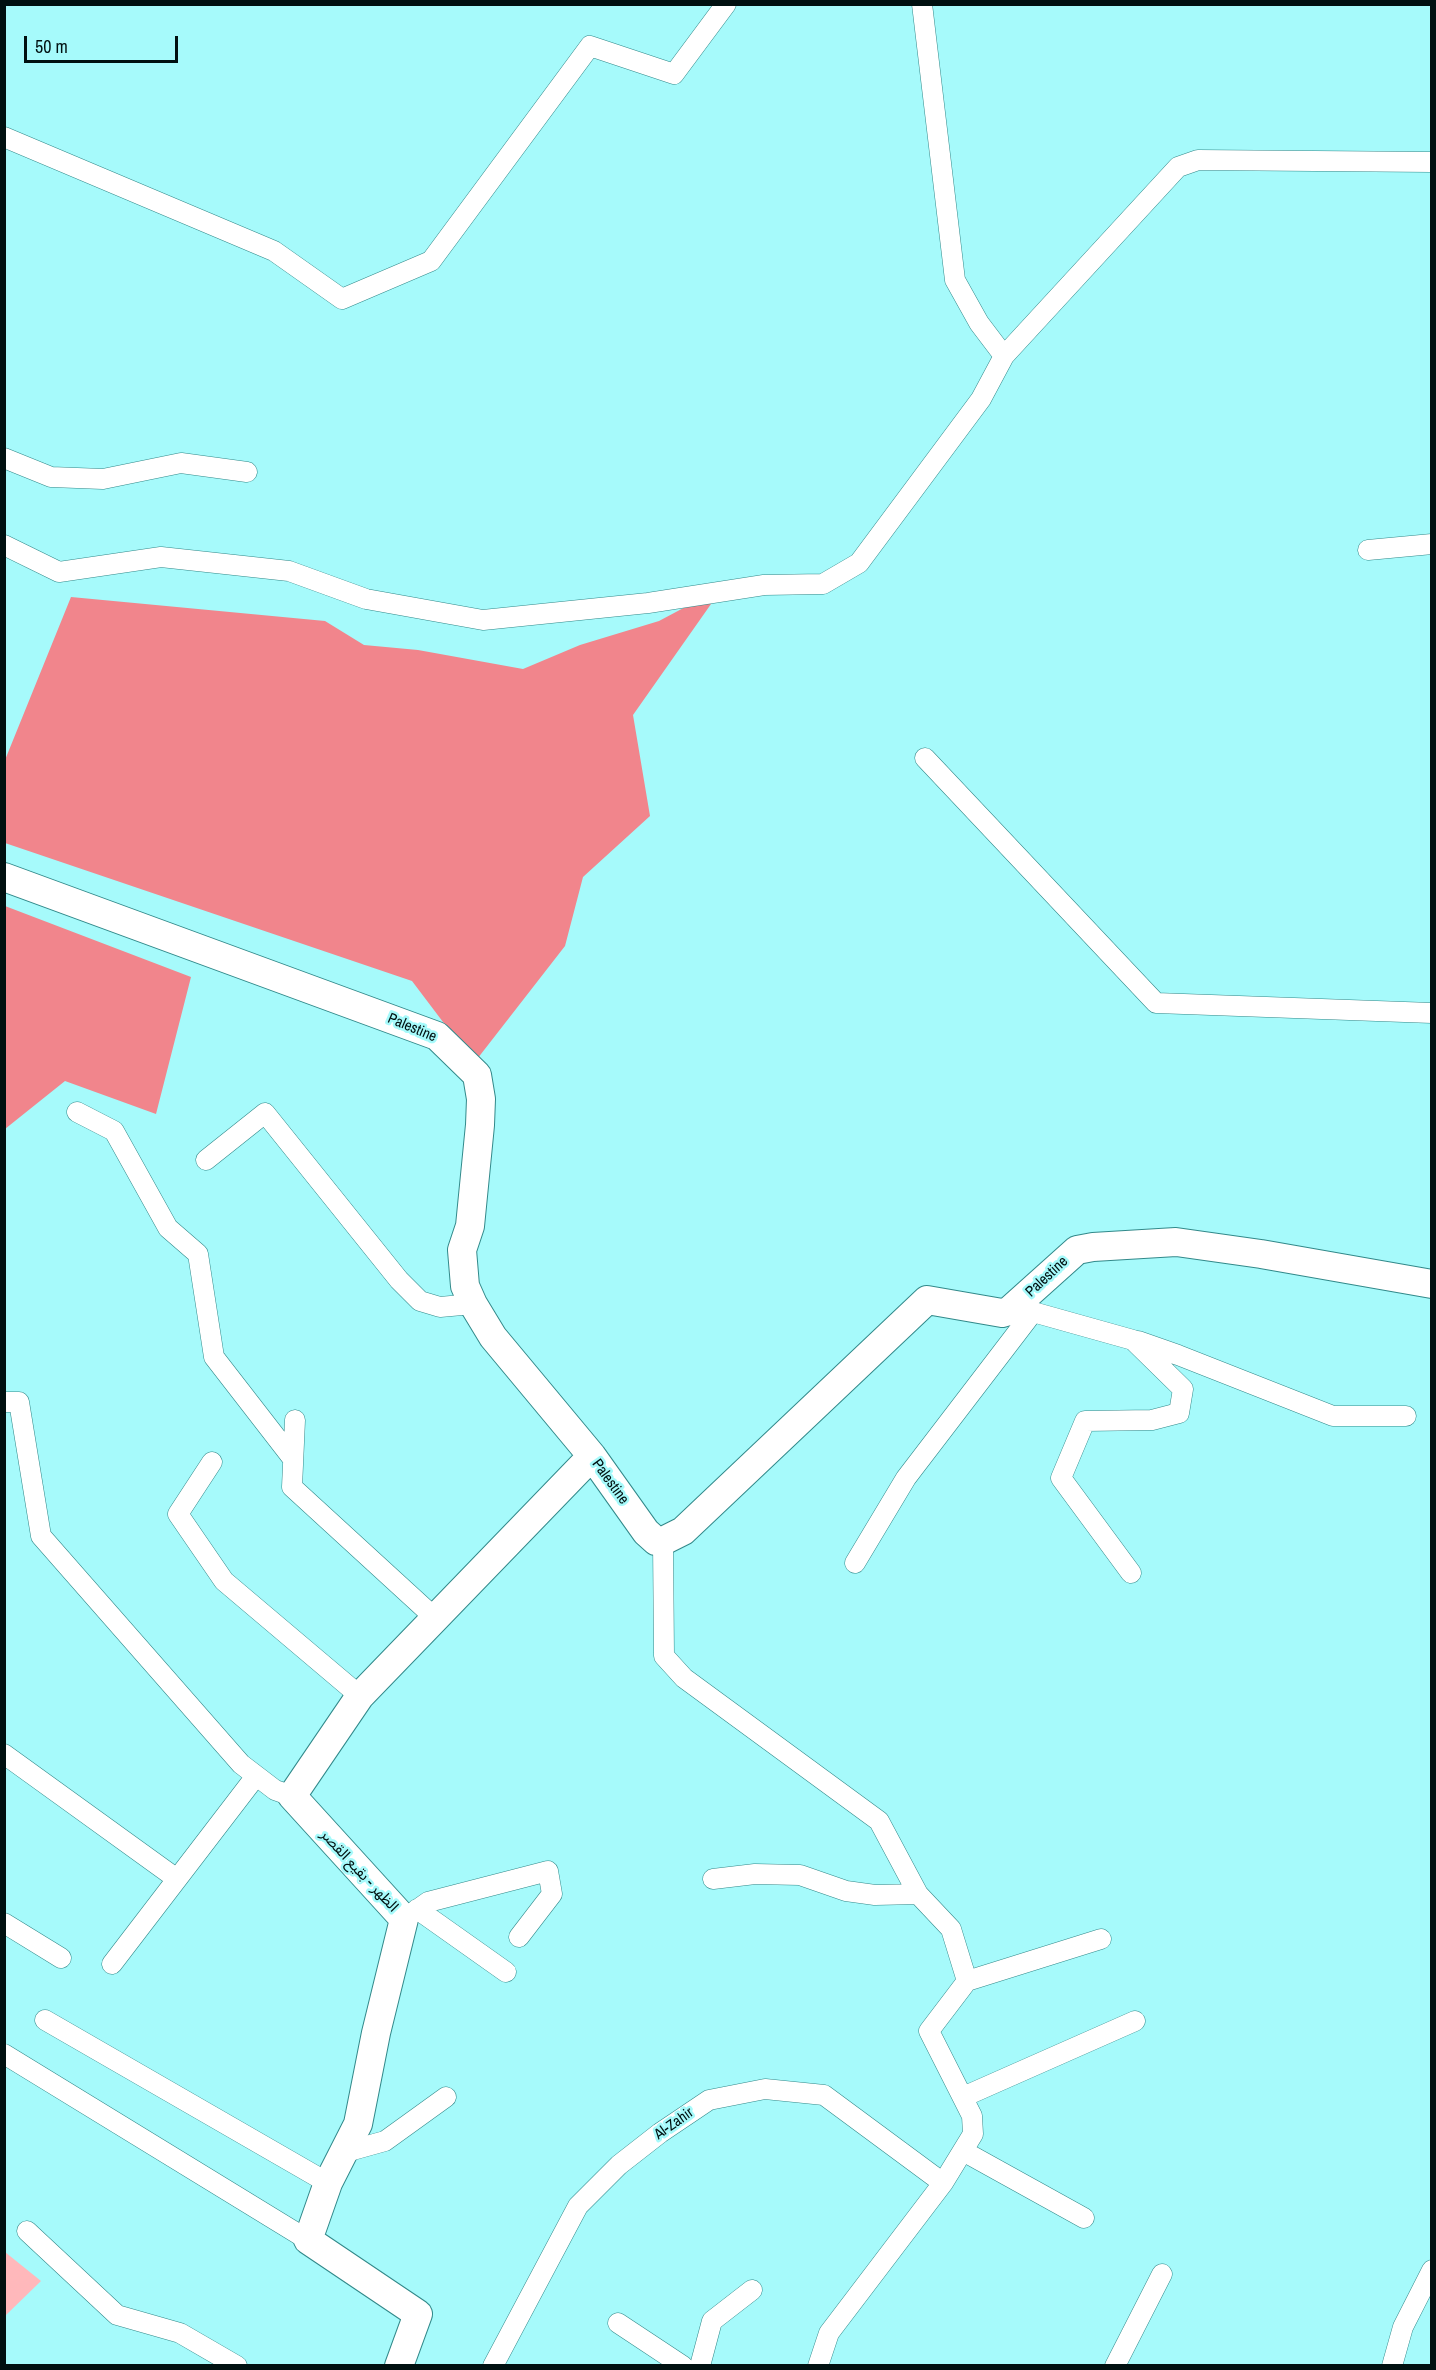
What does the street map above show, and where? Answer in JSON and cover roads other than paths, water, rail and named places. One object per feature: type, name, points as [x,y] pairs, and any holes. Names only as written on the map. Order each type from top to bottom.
[{"type":"main road","name":"Palestine","points":[[4,877],[437,1036],[477,1075],[481,1099],[470,1226],[462,1250],[463,1276],[473,1304],[493,1337],[591,1456],[651,1538],[663,1541],[683,1531],[924,1301],[931,1299],[1002,1312],[1024,1310],[1068,1256],[1077,1250],[1128,1244],[1182,1242],[1431,1284]]},
{"type":"main road","points":[[292,1797],[360,1696],[591,1456]]},
{"type":"main road","name":"الظهر - بقيع القصر","points":[[292,1797],[410,1914],[375,2032],[358,2124],[328,2183],[308,2240]]},
{"type":"main road","points":[[308,2240],[418,2314],[399,2366]]},
{"type":"street","points":[[4,137],[274,251],[342,299],[431,261],[590,46],[674,74],[726,4]]},
{"type":"street","points":[[922,4],[955,280],[979,323],[1004,356]]},
{"type":"street","points":[[4,545],[58,572],[160,557],[289,571],[366,599],[483,620],[648,603],[764,585],[823,584],[859,563],[981,399],[1004,356],[1179,167],[1198,160],[1431,162]]},
{"type":"street","points":[[4,458],[51,477],[103,479],[181,463],[248,472]]},
{"type":"street","points":[[1368,550],[1431,544]]},
{"type":"street","points":[[925,758],[1156,1003],[1431,1013]]},
{"type":"street","points":[[77,1112],[114,1131],[168,1228],[198,1254],[214,1357],[293,1459]]},
{"type":"street","points":[[206,1160],[265,1113],[399,1280],[420,1301],[440,1307],[473,1304]]},
{"type":"street","points":[[855,1563],[906,1478],[1024,1310],[1178,1354],[1333,1416],[1406,1416]]},
{"type":"street","points":[[1131,1573],[1061,1478],[1085,1421],[1152,1420],[1179,1413],[1183,1389],[1133,1340]]},
{"type":"street","points":[[4,1402],[19,1402],[41,1536],[241,1764],[275,1790],[292,1797]]},
{"type":"street","points":[[295,1420],[292,1486],[435,1618]]},
{"type":"street","points":[[212,1462],[177,1514],[224,1581],[360,1696]]},
{"type":"street","points":[[663,1541],[664,1656],[684,1678],[879,1821],[918,1894],[951,1929],[967,1981]]},
{"type":"street","points":[[4,1754],[177,1879]]},
{"type":"street","points":[[112,1964],[256,1776]]},
{"type":"street","points":[[506,1972],[410,1914],[428,1902],[548,1871],[552,1894],[519,1937]]},
{"type":"street","points":[[713,1879],[755,1874],[800,1875],[846,1891],[875,1895],[918,1894]]},
{"type":"street","points":[[4,1923],[61,1958]]},
{"type":"street","points":[[818,2366],[829,2332],[943,2183],[973,2134],[972,2116],[929,2031],[967,1981],[1101,1939]]},
{"type":"street","points":[[45,2020],[328,2183]]},
{"type":"street","points":[[963,2097],[1135,2021]]},
{"type":"street","points":[[4,2054],[308,2240]]},
{"type":"street","name":"Al-Zahir","points":[[493,2366],[578,2206],[619,2164],[708,2100],[765,2089],[824,2095],[943,2183]]},
{"type":"street","points":[[342,2153],[385,2141],[446,2097]]},
{"type":"street","points":[[963,2151],[1084,2218]]},
{"type":"street","points":[[27,2231],[117,2315],[180,2333],[237,2366]]},
{"type":"street","points":[[1392,2366],[1403,2327],[1431,2270]]},
{"type":"street","points":[[1117,2365],[1162,2274]]},
{"type":"street","points":[[700,2366],[712,2321],[753,2290]]},
{"type":"street","points":[[618,2324],[683,2366]]}]
